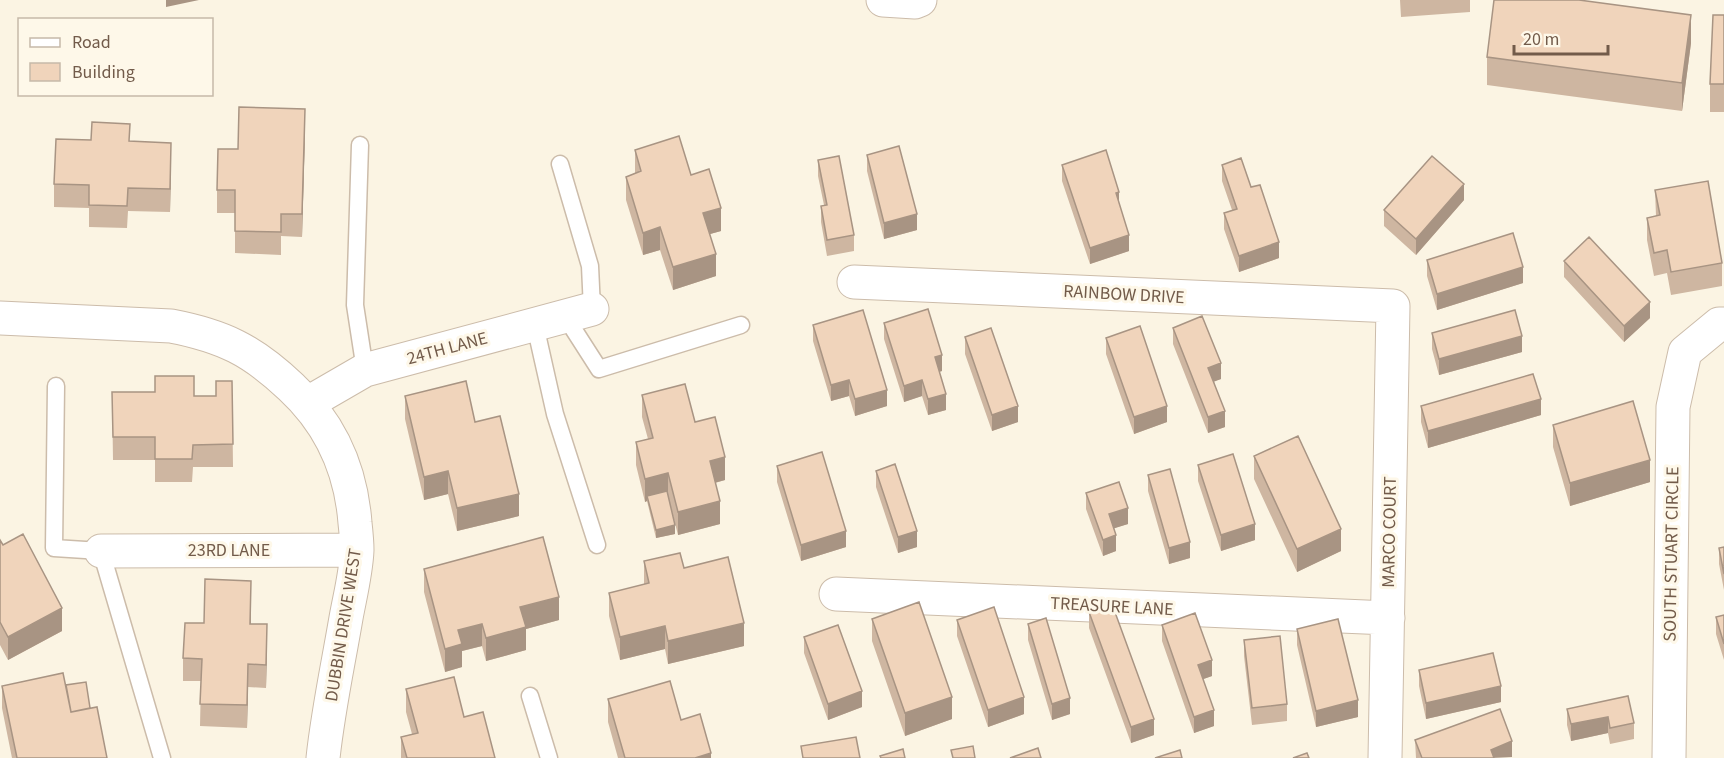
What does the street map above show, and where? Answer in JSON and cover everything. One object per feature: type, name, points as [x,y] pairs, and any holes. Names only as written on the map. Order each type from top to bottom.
[{"type":"street","points":[[883,0],[915,2],[920,0]]},
{"type":"street","name":"RAINBOW DRIVE","points":[[854,282],[1393,306]]},
{"type":"street","name":"MARCO COURT","points":[[1385,758],[1393,306]]},
{"type":"street","name":"24TH LANE","points":[[308,403],[365,370],[564,317]]},
{"type":"street","name":"DUBBIN DRIVE WEST","points":[[0,318],[171,326],[219,338],[242,348],[277,374],[308,403],[328,430],[348,476],[354,500],[357,550],[323,758]]},
{"type":"street","name":"SOUTH STUART CIRCLE","points":[[1669,758],[1673,407],[1685,351],[1719,324],[1724,324]]},
{"type":"street","name":"23RD LANE","points":[[101,551],[357,550]]},
{"type":"street","name":"TREASURE LANE","points":[[836,594],[1388,618]]},
{"type":"lane","points":[[360,145],[356,305],[365,370]]},
{"type":"lane","points":[[560,164],[590,266],[564,317],[555,414],[597,545]]},
{"type":"lane","points":[[564,317],[599,369],[741,325]]},
{"type":"lane","points":[[56,386],[54,548],[101,551],[162,758]]},
{"type":"lane","points":[[530,696],[549,758]]},
{"type":"building","points":[[1494,0],[1579,0],[1691,15],[1682,83],[1487,57]]},
{"type":"building","points":[[1713,15],[1724,15],[1724,84],[1710,84]]},
{"type":"building","points":[[239,107],[305,109],[302,214],[281,214],[281,232],[235,231],[235,190],[217,190],[218,149],[238,149]]},
{"type":"building","points":[[92,122],[130,124],[129,141],[171,143],[170,189],[128,188],[127,206],[89,205],[89,185],[54,184],[56,139],[91,140]]},
{"type":"building","points":[[679,136],[691,175],[709,169],[721,208],[703,213],[716,254],[673,267],[660,227],[643,233],[626,177],[641,171],[635,150]]},
{"type":"building","points":[[899,146],[917,214],[884,223],[867,155]]},
{"type":"building","points":[[1106,150],[1129,235],[1090,248],[1062,165]]},
{"type":"building","points":[[839,156],[854,235],[827,240],[821,206],[827,205],[818,160]]},
{"type":"building","points":[[1432,156],[1464,184],[1416,239],[1384,210]]},
{"type":"building","points":[[1241,158],[1251,187],[1260,185],[1279,242],[1239,256],[1224,213],[1237,209],[1222,165]]},
{"type":"building","points":[[1708,181],[1722,263],[1671,272],[1667,250],[1654,253],[1647,218],[1660,215],[1655,190]]},
{"type":"building","points":[[1513,233],[1523,267],[1437,294],[1427,260]]},
{"type":"building","points":[[1589,237],[1650,302],[1624,326],[1564,261]]},
{"type":"building","points":[[928,309],[942,355],[935,357],[946,394],[928,399],[922,380],[904,386],[884,323]]},
{"type":"building","points":[[863,310],[887,390],[855,399],[849,380],[831,385],[813,325]]},
{"type":"building","points":[[1515,310],[1522,336],[1439,359],[1432,333]]},
{"type":"building","points":[[1202,316],[1221,363],[1208,368],[1225,411],[1208,417],[1173,328]]},
{"type":"building","points":[[1140,326],[1167,406],[1134,417],[1106,338]]},
{"type":"building","points":[[991,328],[1018,406],[992,415],[965,337]]},
{"type":"building","points":[[1533,374],[1541,399],[1428,431],[1421,406]]},
{"type":"building","points":[[155,376],[194,376],[194,396],[216,396],[216,381],[232,381],[233,444],[193,445],[192,459],[155,459],[155,437],[113,437],[112,392],[155,392]]},
{"type":"building","points":[[466,381],[475,422],[500,416],[519,494],[457,508],[448,471],[424,477],[405,396]]},
{"type":"building","points":[[685,384],[695,422],[715,417],[725,457],[710,461],[720,501],[678,512],[668,473],[645,479],[636,442],[653,438],[642,395]]},
{"type":"building","points":[[1633,401],[1650,460],[1570,483],[1553,425]]},
{"type":"building","points":[[1298,436],[1341,529],[1297,549],[1254,456]]},
{"type":"building","points":[[822,452],[846,531],[801,545],[777,466]]},
{"type":"building","points":[[1233,454],[1255,524],[1221,535],[1198,465]]},
{"type":"building","points":[[895,464],[917,531],[898,537],[876,471]]},
{"type":"building","points":[[1170,469],[1190,542],[1169,548],[1148,475]]},
{"type":"building","points":[[1119,482],[1128,508],[1109,514],[1116,535],[1103,540],[1086,493]]},
{"type":"building","points":[[667,491],[675,525],[656,530],[647,496]]},
{"type":"building","points":[[23,534],[62,608],[8,637],[0,622],[0,540],[3,545]]},
{"type":"building","points":[[543,537],[559,597],[520,607],[526,627],[486,638],[482,624],[458,630],[462,644],[445,649],[424,569]]},
{"type":"building","points":[[1724,547],[1724,574],[1719,548]]},
{"type":"building","points":[[680,553],[684,568],[728,557],[744,623],[668,641],[665,626],[620,637],[609,593],[649,583],[644,561]]},
{"type":"building","points":[[205,579],[251,581],[250,624],[267,624],[266,665],[248,664],[247,705],[200,704],[202,659],[183,658],[185,623],[204,623]]},
{"type":"building","points":[[919,602],[952,697],[905,713],[872,619]]},
{"type":"building","points":[[1112,604],[1154,719],[1131,727],[1089,612]]},
{"type":"building","points":[[994,607],[1024,697],[988,710],[957,620]]},
{"type":"building","points":[[1195,613],[1212,660],[1198,665],[1214,710],[1194,717],[1162,625]]},
{"type":"building","points":[[1724,615],[1724,644],[1716,617]]},
{"type":"building","points":[[1046,618],[1070,698],[1052,704],[1028,624]]},
{"type":"building","points":[[1338,619],[1358,700],[1316,711],[1297,629]]},
{"type":"building","points":[[838,625],[862,691],[828,704],[804,637]]},
{"type":"building","points":[[1280,636],[1287,704],[1252,708],[1244,640]]},
{"type":"building","points":[[1493,653],[1501,686],[1426,703],[1419,670]]},
{"type":"building","points":[[63,673],[71,712],[97,707],[107,758],[17,758],[2,686]]},
{"type":"building","points":[[454,677],[464,717],[483,712],[495,758],[407,758],[401,737],[418,733],[406,689]]},
{"type":"building","points":[[670,681],[681,720],[700,714],[711,753],[695,758],[625,758],[608,699]]},
{"type":"building","points":[[86,682],[90,708],[71,712],[66,685]]},
{"type":"building","points":[[1628,696],[1634,723],[1610,728],[1608,717],[1571,724],[1567,709]]},
{"type":"building","points":[[1500,709],[1512,741],[1491,750],[1494,758],[1422,758],[1415,740]]},
{"type":"building","points":[[856,737],[860,758],[803,758],[801,746]]},
{"type":"building","points":[[973,746],[975,758],[953,758],[951,750]]},
{"type":"building","points":[[1038,748],[1041,758],[1010,758]]},
{"type":"building","points":[[903,749],[905,758],[881,758],[880,756]]},
{"type":"building","points":[[1180,750],[1182,758],[1155,758]]},
{"type":"building","points":[[1307,753],[1309,758],[1293,758]]}]
